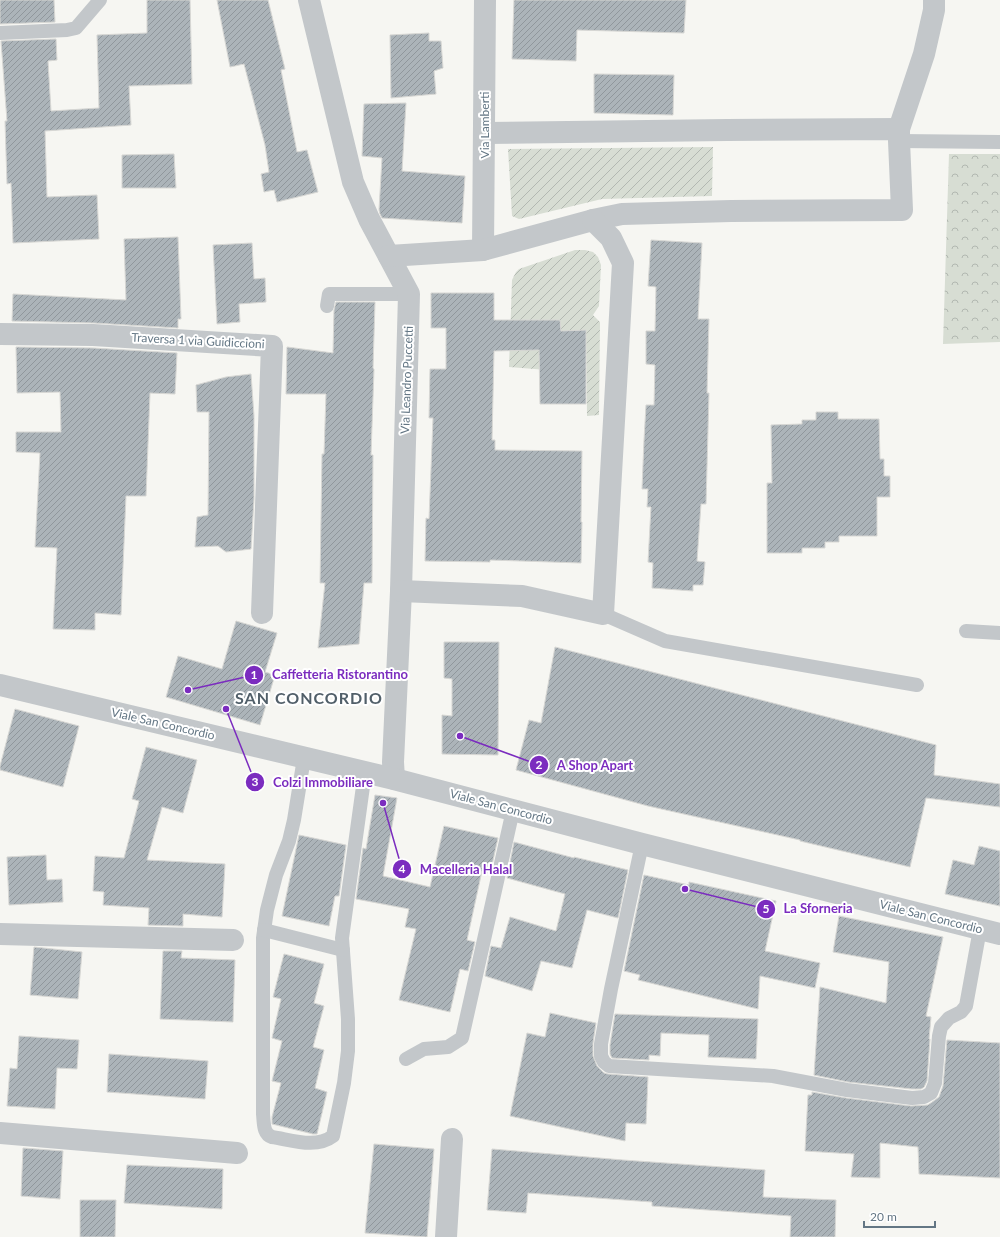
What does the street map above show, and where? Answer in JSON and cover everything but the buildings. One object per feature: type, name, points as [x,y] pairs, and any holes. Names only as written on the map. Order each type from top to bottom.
[{"type":"street","name":"Via Leandro Puccetti","points":[[309,0],[353,182],[369,219],[409,294],[401,592],[394,779]]},
{"type":"street","name":"Via Lamberti","points":[[484,250],[485,0]]},
{"type":"street","points":[[389,256],[484,250],[593,220],[622,214],[731,211],[902,210],[899,135],[924,54],[934,10],[934,0]]},
{"type":"street","points":[[485,133],[727,130],[899,135]]},
{"type":"street","points":[[401,592],[522,596],[603,614],[623,263],[611,238],[593,220]]},
{"type":"street","name":"Traversa 1 via Guidiccioni","points":[[0,334],[93,335],[272,346],[262,613]]},
{"type":"street","name":"Viale San Concordio","points":[[0,686],[394,779],[642,844],[990,932]]},
{"type":"street","points":[[0,934],[233,940]]},
{"type":"street","points":[[0,1133],[237,1153]]},
{"type":"street","points":[[446,1237],[452,1139]]},
{"type":"lane","points":[[0,33],[68,30],[76,28],[100,0]]},
{"type":"lane","points":[[899,135],[1000,142]]},
{"type":"lane","points":[[327,306],[329,294],[409,294]]},
{"type":"lane","points":[[603,614],[665,641],[917,685]]},
{"type":"lane","points":[[966,631],[1000,634]]},
{"type":"lane","points":[[304,758],[294,820],[289,841],[276,875],[267,910],[264,930],[262,957],[263,1114],[264,1130],[268,1136],[272,1137],[313,1144],[328,1140],[333,1136],[344,1083],[348,1051],[348,1019],[342,938],[365,772]]},
{"type":"lane","points":[[406,1059],[424,1049],[448,1046],[462,1038],[513,810]]},
{"type":"lane","points":[[642,844],[611,989],[601,1044],[601,1056],[604,1062],[609,1066],[774,1076],[847,1090],[912,1098],[924,1097],[930,1093],[935,1083],[941,1027],[950,1018],[961,1012],[966,1006],[990,932]]},
{"type":"lane","points":[[264,930],[343,950]]},
{"type":"green space","points":[[713,147],[712,196],[602,199],[519,219],[512,216],[508,149]]},
{"type":"green space","points":[[949,154],[1000,154],[1000,342],[943,344]]},
{"type":"green space","points":[[575,250],[593,252],[598,257],[601,265],[599,306],[593,315],[600,322],[599,415],[587,416],[586,330],[561,331],[560,320],[518,320],[517,350],[547,350],[547,370],[509,367],[512,280],[516,272],[519,269]]},
{"type":"place","name":"Caffetteria Ristorantino","points":[[188,690]]},
{"type":"place","name":"Colzi Immobiliare","points":[[226,709]]},
{"type":"place","name":"A Shop Apart","points":[[460,736]]},
{"type":"place","name":"Macelleria Halal","points":[[383,803]]},
{"type":"place","name":"La Sforneria","points":[[685,889]]},
{"type":"district","name":"SAN CONCORDIO","points":[[309,698]]}]
